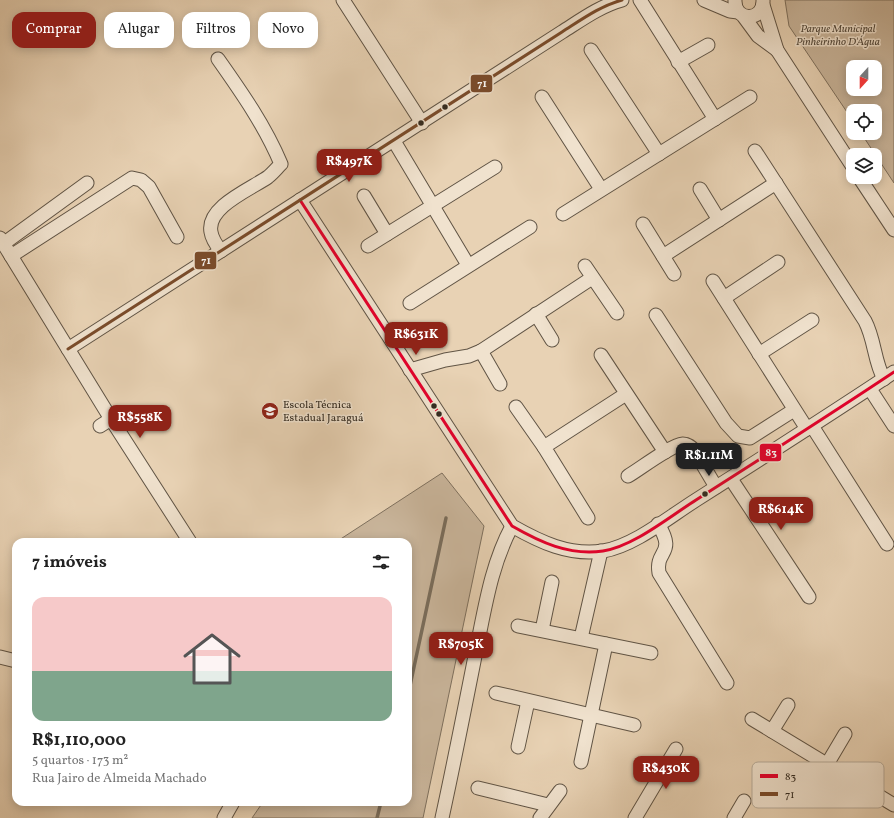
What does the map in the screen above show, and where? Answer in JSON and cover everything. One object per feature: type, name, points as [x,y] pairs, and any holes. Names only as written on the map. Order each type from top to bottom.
[{"type":"street","points":[[343,0],[422,123]]},
{"type":"street","points":[[68,349],[592,13],[612,3],[622,0]]},
{"type":"street","points":[[640,0],[715,119]]},
{"type":"street","points":[[704,0],[730,11],[739,10],[752,17],[760,12],[763,3]]},
{"type":"street","points":[[763,3],[777,50],[846,156]]},
{"type":"street","points":[[739,10],[758,36],[777,50]]},
{"type":"street","points":[[678,62],[708,45]]},
{"type":"street","points":[[592,50],[659,154]]},
{"type":"street","points":[[218,59],[258,118],[281,164],[269,176],[228,202],[217,212],[211,222],[210,232],[221,252]]},
{"type":"street","points":[[542,97],[602,189]]},
{"type":"street","points":[[563,214],[750,97]]},
{"type":"street","points":[[394,141],[468,265]]},
{"type":"street","points":[[300,200],[512,526],[556,548],[601,551],[613,549],[632,540],[731,479],[889,376],[876,358],[872,338],[865,321],[755,151]]},
{"type":"street","points":[[368,246],[495,167]]},
{"type":"street","points":[[11,256],[132,178],[141,180],[149,186],[177,237]]},
{"type":"street","points":[[664,256],[776,183]]},
{"type":"street","points":[[87,184],[2,241],[111,419],[187,538]]},
{"type":"street","points":[[864,184],[894,230]]},
{"type":"street","points":[[700,189],[719,220]]},
{"type":"street","points":[[364,196],[387,234]]},
{"type":"street","points":[[643,224],[674,274]]},
{"type":"street","points":[[410,303],[530,227]]},
{"type":"street","points":[[724,298],[778,262]]},
{"type":"street","points":[[585,266],[617,313]]},
{"type":"street","points":[[410,370],[444,360],[469,356],[481,351],[592,278]]},
{"type":"street","points":[[713,281],[794,410],[809,428],[887,544]]},
{"type":"street","points":[[536,314],[552,340]]},
{"type":"street","points":[[656,315],[726,423],[738,436],[750,438],[794,410]]},
{"type":"street","points":[[758,354],[812,320]]},
{"type":"street","points":[[481,351],[500,384]]},
{"type":"street","points":[[601,355],[665,452]]},
{"type":"street","points":[[870,389],[894,426]]},
{"type":"street","points":[[544,447],[626,394]]},
{"type":"street","points":[[516,407],[544,447],[588,518]]},
{"type":"street","points":[[100,426],[111,419]]},
{"type":"street","points":[[628,476],[665,452],[683,444],[688,445],[697,454],[716,487]]},
{"type":"street","points":[[731,479],[809,597]]},
{"type":"street","points":[[658,524],[666,537],[667,542],[658,566],[659,573],[727,682]]},
{"type":"street","points":[[442,818],[459,742],[490,585],[502,544],[512,526]]},
{"type":"street","points":[[581,638],[601,551]]},
{"type":"street","points":[[542,630],[552,582]]},
{"type":"street","points":[[518,626],[581,638],[651,654]]},
{"type":"street","points":[[581,762],[606,644]]},
{"type":"street","points":[[0,658],[12,660]]},
{"type":"street","points":[[496,693],[634,725]]},
{"type":"street","points":[[518,747],[528,701]]},
{"type":"street","points":[[772,731],[788,705]]},
{"type":"street","points":[[752,719],[820,762]]},
{"type":"street","points":[[828,762],[845,734]]},
{"type":"street","points":[[635,818],[676,749]]},
{"type":"street","points":[[478,788],[548,806]]},
{"type":"street","points":[[540,818],[560,791]]},
{"type":"street","points":[[884,799],[894,805]]},
{"type":"street","points":[[734,818],[744,801]]},
{"type":"street","points":[[224,818],[231,806]]},
{"type":"green space","name":"Parque Municipal Pinheirinho D'Água","points":[[785,0],[894,0],[894,183],[882,165],[882,148],[871,148],[866,140],[882,140],[882,104],[846,104],[846,111],[789,26]]},
{"type":"green space","points":[[442,473],[484,526],[423,818],[252,818],[260,806],[412,806],[412,538],[342,538]]},
{"type":"waterway","points":[[412,676],[446,518]]},
{"type":"waterway","points":[[377,818],[380,806]]},
{"type":"transit line","name":"71","points":[[68,349],[584,18],[606,6],[622,0]]},
{"type":"transit line","name":"83","points":[[300,200],[512,526],[544,542],[567,550],[590,552],[603,551],[615,548],[639,537],[894,372]]},
{"type":"place","name":"Escola Técnica Estadual Jaraguá","points":[[270,411]]}]
